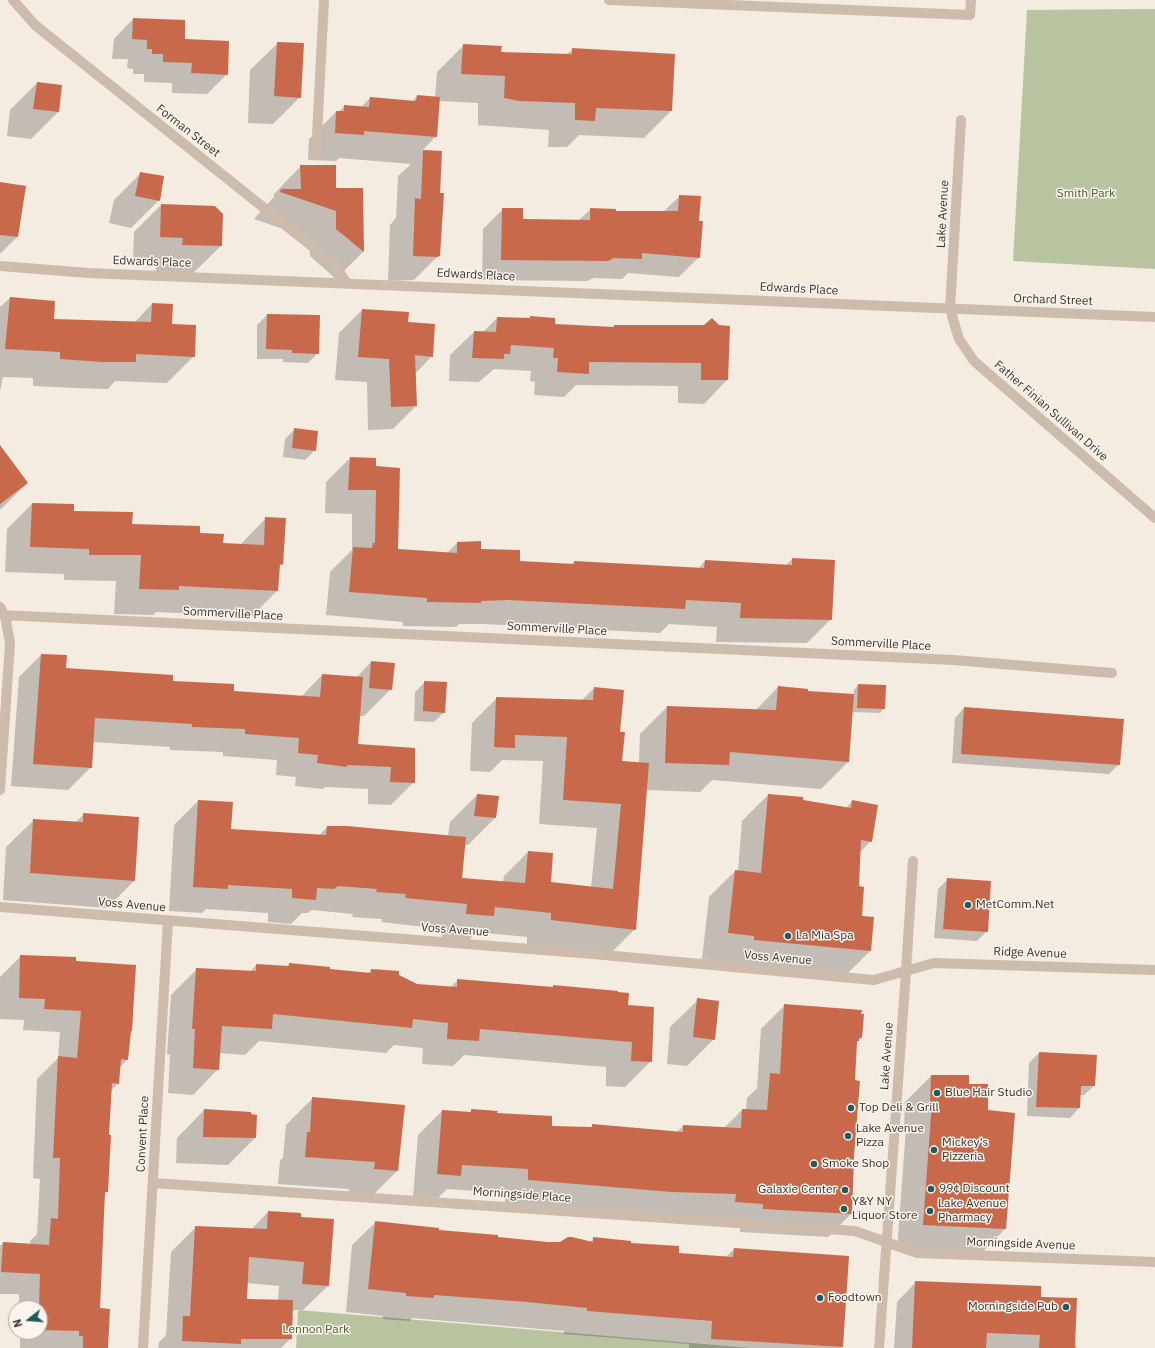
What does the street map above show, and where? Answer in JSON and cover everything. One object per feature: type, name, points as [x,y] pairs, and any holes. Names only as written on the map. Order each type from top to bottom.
[{"type":"street","name":"Forman Street","points":[[13,0],[35,26],[333,262],[347,282]]},
{"type":"street","points":[[316,154],[324,0]]},
{"type":"street","points":[[610,0],[970,15],[971,0]]},
{"type":"street","name":"Lake Avenue","points":[[950,309],[961,120]]},
{"type":"street","name":"Edwards Place","points":[[0,266],[88,273],[347,282],[950,309]]},
{"type":"street","name":"Orchard Street","points":[[950,309],[1155,317]]},
{"type":"street","name":"Father Finian Sullivan Drive","points":[[950,309],[959,339],[974,360],[1155,518]]},
{"type":"street","points":[[0,790],[10,643],[2,613]]},
{"type":"street","name":"Sommerville Place","points":[[2,613],[953,660],[1112,673]]},
{"type":"street","name":"Lake Avenue","points":[[879,1348],[913,861]]},
{"type":"street","name":"Voss Avenue","points":[[0,907],[593,954],[874,980],[906,971]]},
{"type":"street","name":"Convent Place","points":[[143,1348],[154,1183],[168,921]]},
{"type":"street","name":"Ridge Avenue","points":[[906,971],[934,963],[1155,970]]},
{"type":"street","name":"Morningside Place","points":[[154,1183],[856,1231],[887,1243]]},
{"type":"street","name":"Morningside Avenue","points":[[887,1243],[917,1253],[1155,1262]]},
{"type":"green space","name":"Smith Park","points":[[1155,9],[1155,269],[1013,261],[1027,10]]},
{"type":"green space","name":"Lennon Park","points":[[298,1310],[751,1348],[296,1348]]},
{"type":"building","points":[[133,18],[185,20],[185,39],[229,41],[228,75],[191,73],[192,63],[163,62],[163,54],[152,54],[152,49],[147,49],[147,40],[132,39]]},
{"type":"building","points":[[277,42],[304,43],[301,98],[274,96]]},
{"type":"building","points":[[463,44],[502,46],[501,52],[572,54],[572,48],[675,54],[672,111],[596,108],[595,121],[575,120],[575,103],[519,101],[504,98],[505,76],[461,74]]},
{"type":"building","points":[[37,82],[62,85],[59,112],[33,109]]},
{"type":"building","points":[[417,95],[440,97],[437,137],[364,131],[364,135],[335,133],[336,111],[344,111],[344,105],[369,107],[370,97],[416,101]]},
{"type":"building","points":[[423,150],[442,151],[440,193],[444,193],[440,256],[437,257],[413,256],[415,198],[421,199]]},
{"type":"building","points":[[300,165],[336,165],[336,188],[363,188],[364,252],[336,229],[336,211],[280,192],[281,189],[301,189]]},
{"type":"building","points":[[140,172],[164,176],[160,201],[135,196]]},
{"type":"building","points":[[0,182],[26,186],[18,237],[0,235]]},
{"type":"building","points":[[679,195],[701,196],[699,221],[703,221],[700,258],[642,253],[642,259],[614,258],[608,261],[501,260],[502,208],[523,208],[523,219],[590,220],[590,208],[616,209],[616,211],[678,211]]},
{"type":"building","points":[[161,204],[215,206],[223,214],[222,246],[182,245],[183,238],[160,237]]},
{"type":"building","points":[[10,297],[55,301],[54,319],[151,322],[152,303],[173,304],[172,324],[196,325],[195,357],[136,354],[136,362],[102,362],[60,359],[60,352],[5,349]]},
{"type":"building","points":[[362,309],[409,312],[408,322],[435,324],[433,357],[415,355],[417,406],[391,407],[389,359],[358,357]]},
{"type":"building","points":[[267,314],[320,315],[319,354],[292,353],[292,350],[266,349]]},
{"type":"building","points":[[530,316],[555,318],[555,324],[614,327],[614,325],[704,325],[712,318],[719,325],[730,326],[728,380],[701,380],[701,363],[589,362],[589,374],[557,372],[558,358],[553,358],[554,348],[511,345],[510,354],[504,354],[504,359],[472,358],[474,331],[496,332],[497,317],[530,318]]},
{"type":"building","points":[[294,428],[318,431],[316,451],[292,448]]},
{"type":"building","points":[[0,445],[28,483],[0,504]]},
{"type":"building","points":[[350,457],[376,458],[376,466],[400,468],[398,549],[457,553],[457,542],[481,541],[481,549],[520,550],[520,561],[574,564],[574,561],[704,568],[705,560],[792,565],[792,558],[835,560],[832,620],[740,618],[741,603],[686,600],[685,609],[508,600],[481,601],[481,603],[427,602],[427,598],[349,592],[353,547],[372,548],[373,543],[375,543],[376,490],[348,490]]},
{"type":"building","points":[[32,503],[74,504],[74,511],[133,512],[132,524],[200,526],[200,533],[224,534],[223,543],[264,545],[265,517],[286,518],[283,565],[280,564],[278,591],[179,586],[179,590],[139,589],[141,555],[89,555],[89,549],[30,547]]},
{"type":"building","points":[[41,654],[67,655],[66,668],[173,675],[173,681],[234,684],[234,691],[320,697],[322,674],[363,677],[358,744],[415,748],[415,783],[390,782],[391,767],[347,765],[347,767],[317,763],[318,755],[298,753],[299,738],[245,734],[245,729],[192,727],[192,724],[95,718],[92,768],[33,764]]},
{"type":"building","points":[[371,661],[395,663],[392,690],[369,688]]},
{"type":"building","points":[[424,681],[447,682],[445,713],[423,711]]},
{"type":"building","points":[[858,684],[886,685],[885,709],[857,708]]},
{"type":"building","points":[[778,686],[808,689],[808,691],[854,694],[849,762],[730,752],[729,765],[665,763],[667,706],[776,710]]},
{"type":"building","points":[[594,687],[624,690],[620,732],[625,732],[622,761],[649,763],[636,930],[551,920],[551,913],[495,907],[494,916],[466,914],[467,904],[405,898],[406,894],[376,892],[377,889],[338,886],[334,889],[317,888],[316,900],[292,898],[292,889],[228,885],[228,889],[193,887],[198,800],[233,802],[231,829],[326,835],[327,826],[347,826],[466,837],[462,878],[525,883],[528,851],[553,853],[551,882],[613,889],[621,804],[563,800],[567,737],[515,735],[515,748],[494,747],[496,697],[593,700]]},
{"type":"building","points":[[964,707],[1124,719],[1120,765],[961,754]]},
{"type":"building","points":[[477,794],[499,796],[496,818],[474,816]]},
{"type":"building","points":[[768,794],[803,797],[803,800],[851,808],[852,800],[878,805],[872,842],[861,840],[859,886],[864,887],[862,916],[874,917],[871,951],[754,940],[754,936],[728,933],[735,870],[761,873]]},
{"type":"building","points":[[83,813],[139,817],[135,881],[30,873],[33,819],[83,822]]},
{"type":"building","name":"MetComm.Net","points":[[947,878],[991,881],[988,932],[943,929]]},
{"type":"building","points":[[20,955],[76,957],[76,961],[136,965],[132,1031],[128,1060],[121,1059],[119,1084],[112,1083],[108,1192],[105,1192],[100,1308],[110,1309],[108,1348],[83,1348],[83,1336],[79,1336],[79,1331],[48,1330],[48,1300],[39,1300],[40,1274],[1,1272],[3,1242],[49,1245],[51,1218],[58,1219],[60,1158],[53,1158],[58,1056],[77,1058],[81,1011],[44,1009],[45,999],[19,998]]},
{"type":"building","points":[[289,963],[371,973],[371,969],[399,971],[399,975],[417,984],[457,987],[457,979],[553,987],[553,985],[629,993],[628,1005],[654,1007],[652,1062],[631,1061],[632,1042],[480,1029],[479,1041],[447,1039],[448,1023],[413,1019],[412,1028],[273,1014],[272,1029],[222,1026],[219,1070],[193,1068],[195,1029],[192,1029],[196,968],[256,971],[256,964],[289,966]]},
{"type":"building","points":[[697,998],[719,1001],[715,1040],[693,1037]]},
{"type":"building","points":[[784,1004],[862,1010],[861,1014],[864,1014],[862,1038],[859,1038],[859,1041],[857,1041],[855,1080],[860,1081],[854,1156],[852,1214],[763,1209],[763,1204],[735,1202],[736,1194],[672,1192],[528,1180],[528,1169],[462,1165],[461,1176],[437,1174],[442,1110],[471,1112],[471,1109],[498,1111],[497,1113],[552,1116],[552,1126],[592,1127],[592,1124],[683,1132],[683,1125],[741,1128],[742,1109],[767,1110],[770,1073],[780,1074]]},
{"type":"building","points":[[1039,1052],[1097,1055],[1095,1086],[1081,1086],[1080,1108],[1036,1107]]},
{"type":"building","points":[[931,1075],[969,1075],[969,1084],[988,1084],[988,1110],[1015,1113],[1006,1229],[923,1225],[932,1102],[930,1102]]},
{"type":"building","points":[[312,1097],[405,1105],[398,1171],[374,1169],[375,1162],[305,1157],[307,1132],[310,1132]]},
{"type":"building","points":[[204,1109],[251,1112],[251,1114],[257,1115],[256,1138],[203,1137]]},
{"type":"building","points":[[268,1211],[301,1213],[301,1217],[334,1219],[329,1286],[302,1284],[304,1262],[249,1257],[247,1299],[293,1300],[292,1339],[241,1339],[241,1344],[182,1341],[183,1316],[190,1316],[195,1226],[267,1229]]},
{"type":"building","points":[[375,1221],[439,1228],[439,1230],[498,1235],[498,1237],[548,1242],[560,1242],[568,1237],[572,1237],[593,1242],[593,1237],[631,1241],[631,1243],[679,1246],[679,1253],[733,1257],[734,1248],[849,1256],[843,1347],[711,1339],[712,1321],[587,1311],[587,1308],[527,1302],[434,1295],[434,1298],[406,1296],[406,1293],[368,1289]]},
{"type":"building","points":[[915,1281],[1041,1286],[1041,1297],[1077,1298],[1075,1348],[1039,1348],[1040,1335],[987,1333],[986,1348],[912,1348]]},
{"type":"place","name":"MetComm.Net","points":[[968,905]]},
{"type":"place","name":"La Mia Spa","points":[[788,936]]},
{"type":"place","name":"Blue Hair Studio","points":[[937,1093]]},
{"type":"place","name":"Top Deli & Grill","points":[[851,1108]]},
{"type":"place","name":"Lake Avenue Pizza","points":[[848,1136]]},
{"type":"place","name":"Mickey's Pizzeria","points":[[934,1150]]},
{"type":"place","name":"Smoke Shop","points":[[814,1164]]},
{"type":"place","name":"99¢ Discount","points":[[931,1189]]},
{"type":"place","name":"Galaxie Center","points":[[845,1190]]},
{"type":"place","name":"Y&Y NY Liquor Store","points":[[844,1209]]},
{"type":"place","name":"Lake Avenue Pharmacy","points":[[930,1211]]},
{"type":"place","name":"Foodtown","points":[[820,1298]]},
{"type":"place","name":"Morningside Pub","points":[[1066,1307]]}]
